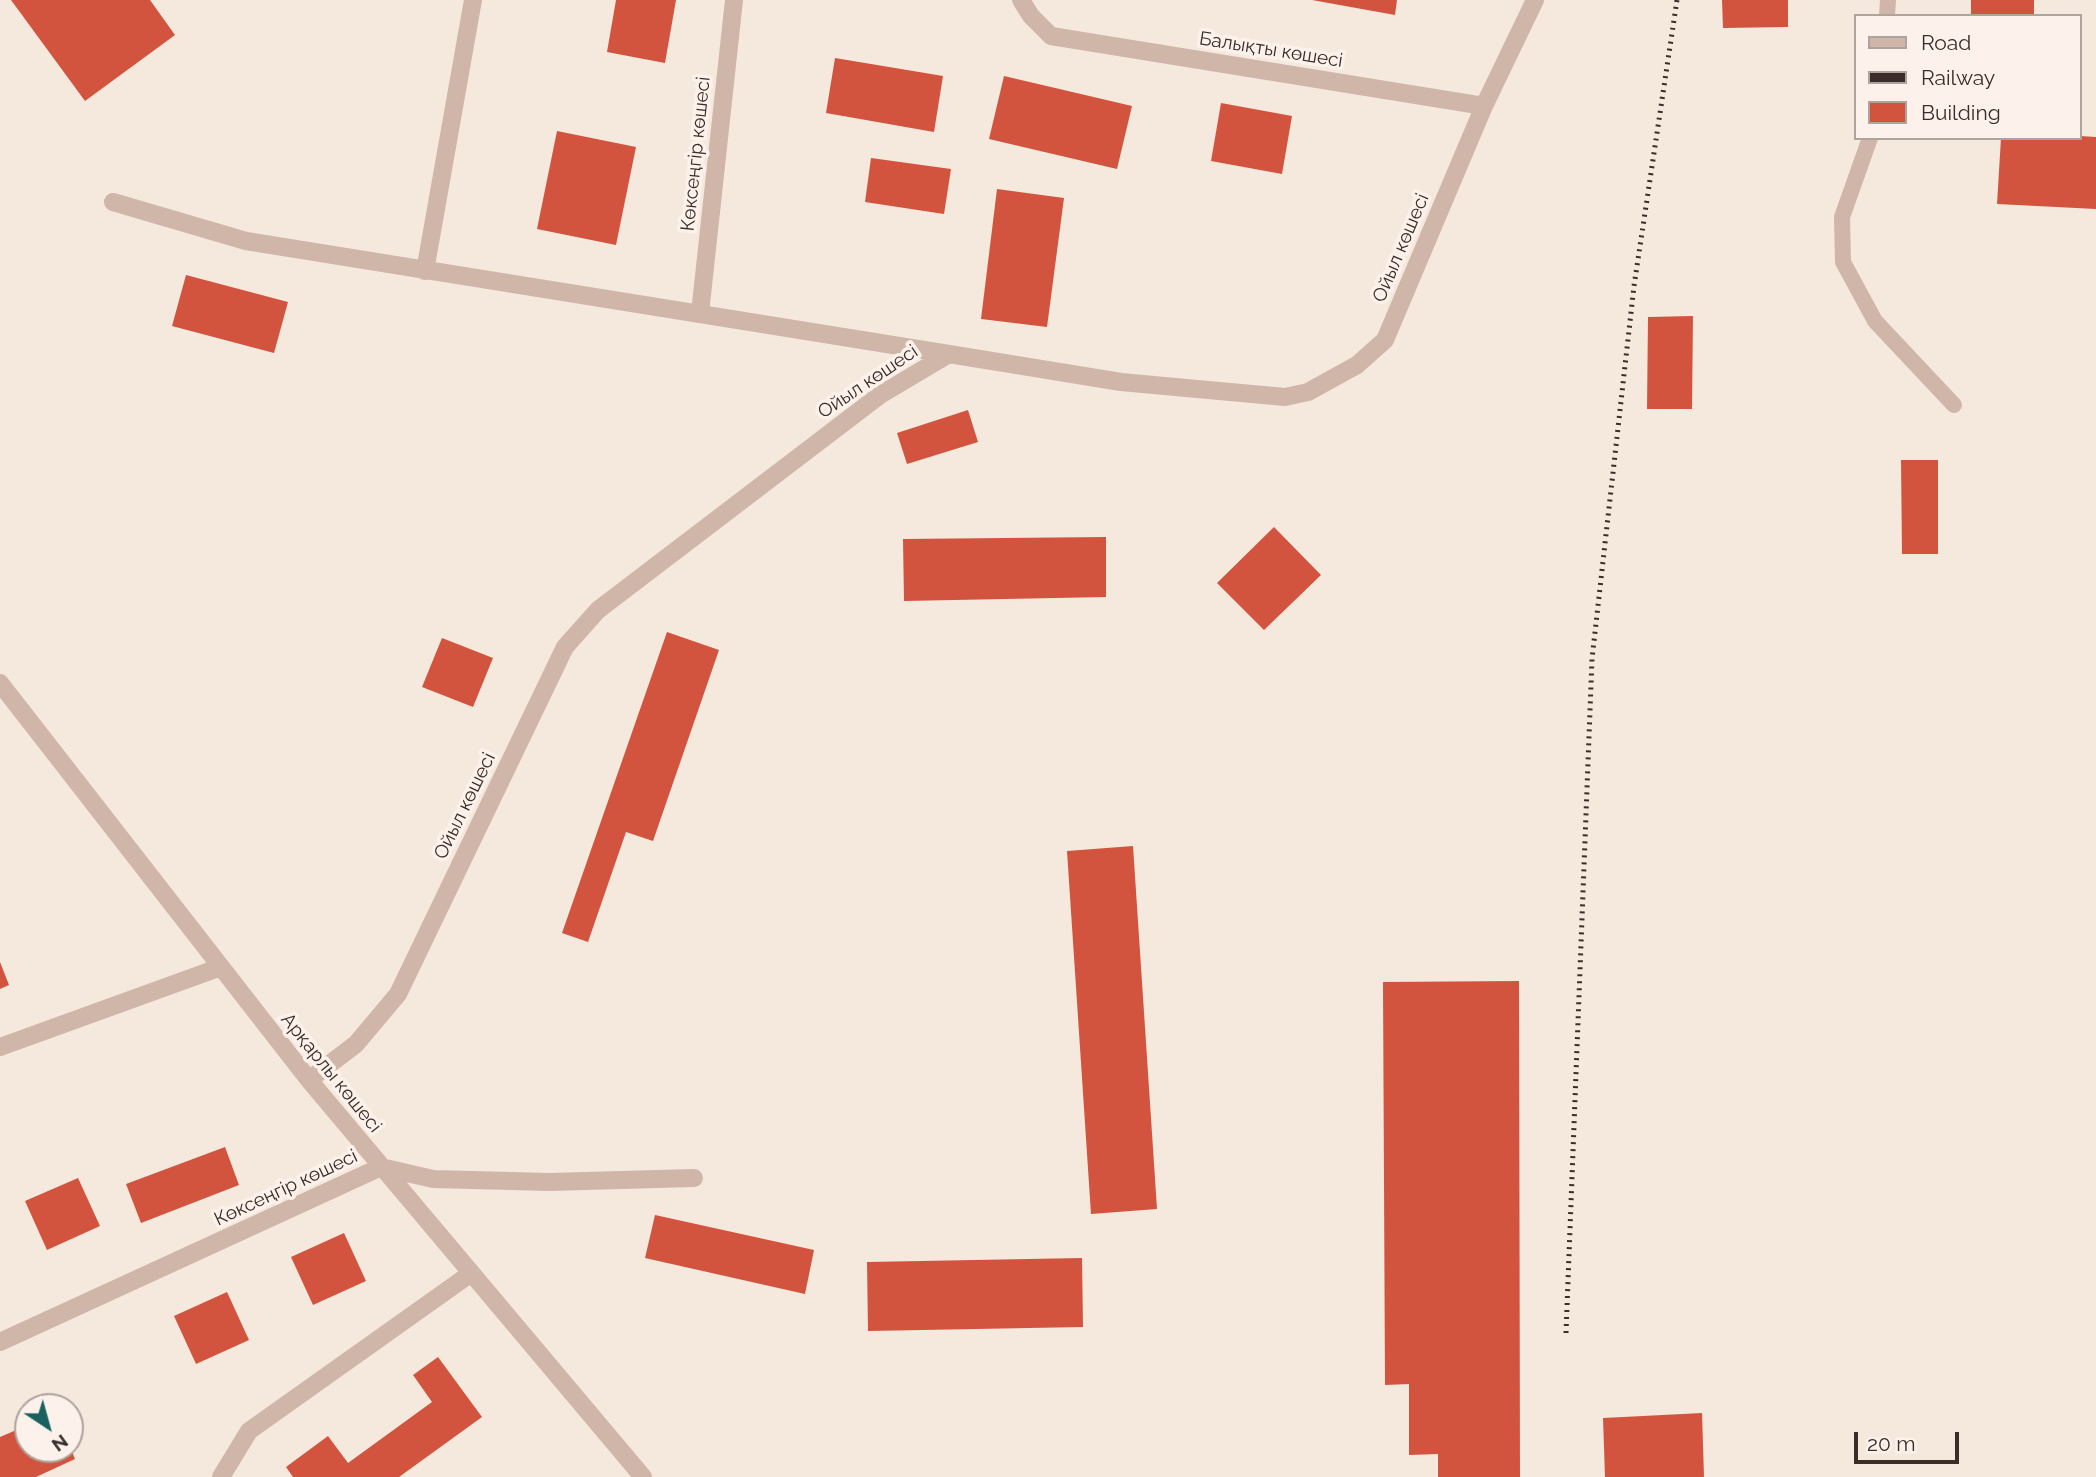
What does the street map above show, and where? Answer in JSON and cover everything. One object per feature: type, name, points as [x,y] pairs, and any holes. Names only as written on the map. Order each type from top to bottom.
[{"type":"street","points":[[425,271],[473,0]]},
{"type":"street","name":"Көксеңгір көшесі","points":[[699,313],[734,0]]},
{"type":"street","name":"Балықты көшесі","points":[[1021,0],[1031,16],[1051,36],[1484,106]]},
{"type":"street","name":"Ойыл көшесі","points":[[309,1080],[356,1044],[398,994],[565,647],[598,610],[880,395],[949,354],[1121,382],[1285,397],[1308,392],[1357,365],[1385,340],[1484,106],[1535,0]]},
{"type":"street","points":[[113,202],[246,241],[949,354]]},
{"type":"street","name":"Арқарлы көшесі","points":[[0,683],[309,1080],[643,1477]]},
{"type":"street","points":[[0,1046],[221,967]]},
{"type":"street","name":"Көксеңгір көшесі","points":[[0,1342],[381,1167],[433,1179],[549,1182],[694,1178]]},
{"type":"street","points":[[221,1477],[248,1431],[470,1274]]},
{"type":"lane","points":[[1869,140],[1842,217],[1843,262],[1875,321],[1954,405]]},
{"type":"building","points":[[11,0],[150,0],[175,35],[85,101]]},
{"type":"building","points":[[616,0],[676,0],[665,63],[607,52]]},
{"type":"building","points":[[1312,0],[1397,0],[1395,15]]},
{"type":"building","points":[[1722,0],[1788,0],[1788,27],[1723,28]]},
{"type":"building","points":[[1971,0],[2034,0],[2034,14],[1971,14]]},
{"type":"building","points":[[835,58],[943,76],[934,132],[826,113]]},
{"type":"building","points":[[1004,76],[1132,106],[1117,169],[989,139]]},
{"type":"building","points":[[1221,103],[1292,116],[1282,174],[1211,161]]},
{"type":"building","points":[[557,131],[636,147],[616,245],[537,229]]},
{"type":"building","points":[[2082,136],[2096,137],[2096,209],[1997,204],[2001,140],[2082,140]]},
{"type":"building","points":[[871,158],[951,169],[944,214],[865,202]]},
{"type":"building","points":[[997,189],[1064,198],[1047,327],[981,319]]},
{"type":"building","points":[[186,275],[288,302],[274,353],[172,326]]},
{"type":"building","points":[[1693,316],[1692,409],[1647,409],[1648,317]]},
{"type":"building","points":[[968,410],[978,442],[907,464],[897,433]]},
{"type":"building","points":[[1901,460],[1938,460],[1938,554],[1902,554]]},
{"type":"building","points":[[1274,527],[1321,575],[1264,630],[1217,583]]},
{"type":"building","points":[[1106,537],[1106,597],[904,601],[903,539]]},
{"type":"building","points":[[667,632],[719,650],[653,841],[626,832],[588,942],[562,933]]},
{"type":"building","points":[[442,638],[493,658],[473,707],[422,687]]},
{"type":"building","points":[[1133,846],[1157,1209],[1091,1214],[1067,851]]},
{"type":"building","points":[[0,962],[9,985],[0,989]]},
{"type":"building","points":[[1519,981],[1520,1477],[1438,1477],[1438,1454],[1409,1455],[1409,1384],[1385,1385],[1383,982]]},
{"type":"building","points":[[225,1147],[239,1185],[141,1223],[126,1184]]},
{"type":"building","points":[[78,1178],[100,1226],[47,1250],[25,1201]]},
{"type":"building","points":[[655,1215],[814,1250],[805,1294],[645,1258]]},
{"type":"building","points":[[344,1233],[366,1281],[313,1305],[291,1257]]},
{"type":"building","points":[[1082,1258],[1083,1327],[868,1331],[867,1262]]},
{"type":"building","points":[[227,1292],[249,1340],[196,1364],[174,1316]]},
{"type":"building","points":[[438,1357],[482,1417],[399,1477],[293,1477],[286,1467],[328,1436],[348,1463],[432,1402],[413,1375]]},
{"type":"building","points":[[1702,1413],[1704,1477],[1605,1477],[1603,1418]]},
{"type":"building","points":[[14,1431],[14,1463],[66,1463],[36,1477],[0,1477],[0,1437]]},
{"type":"railway","points":[[1566,1333],[1592,659],[1634,286],[1677,0]]}]
